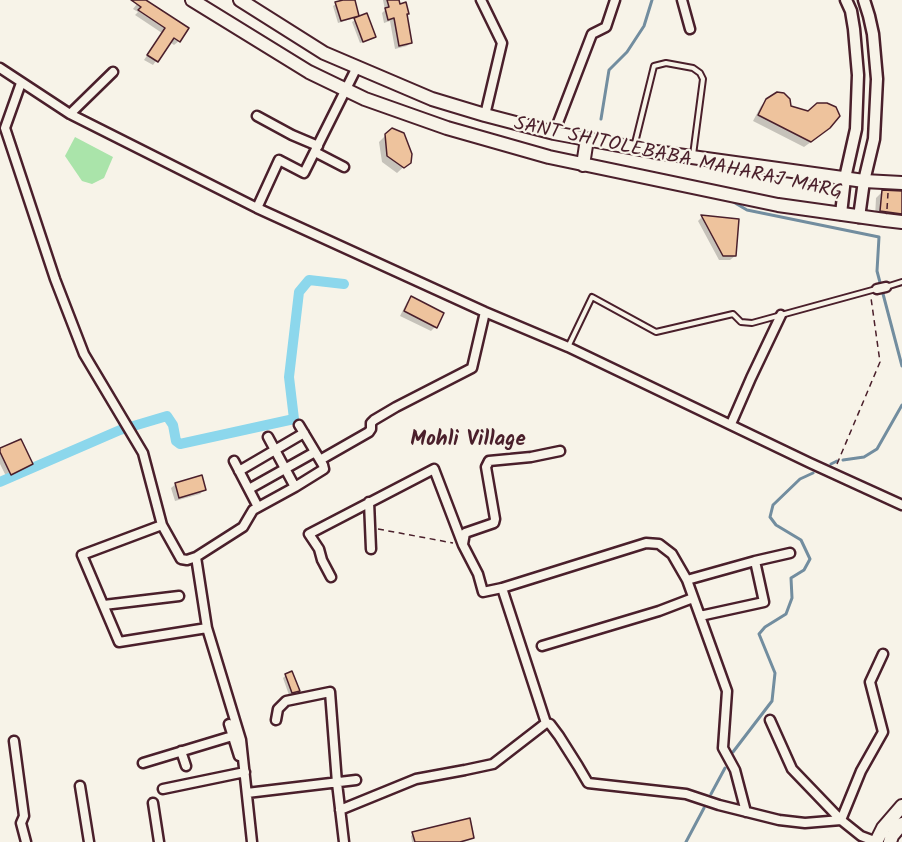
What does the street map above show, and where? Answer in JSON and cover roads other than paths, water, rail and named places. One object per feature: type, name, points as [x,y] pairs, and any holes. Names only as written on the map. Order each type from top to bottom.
[{"type":"main road","name":"SANT SHITOLEBABA MAHARAJ MARG","points":[[192,0],[309,72],[365,99],[447,128],[549,158],[778,205],[902,222]]},
{"type":"main road","name":"SANT SHITOLEBABA MAHARAJ MARG","points":[[240,0],[256,4],[324,52],[432,99],[486,115],[554,133],[634,148],[864,181],[902,183]]},
{"type":"main road","points":[[583,165],[587,139]]},
{"type":"main road","points":[[877,842],[883,828],[902,806]]},
{"type":"main road","points":[[890,842],[902,824]]},
{"type":"street","points":[[481,0],[502,43],[486,115]]},
{"type":"street","points":[[554,133],[592,33],[606,27],[615,0]]},
{"type":"street","points":[[682,0],[690,29]]},
{"type":"street","points":[[841,214],[845,178],[856,129],[858,75],[854,29],[851,11],[846,0]]},
{"type":"street","points":[[860,217],[864,181],[874,139],[877,80],[873,34],[864,0]]},
{"type":"street","points":[[257,208],[279,160],[304,173],[357,67]]},
{"type":"street","points":[[0,68],[70,114],[257,208],[485,312],[568,347],[810,464],[902,505]]},
{"type":"street","points":[[70,114],[113,72]]},
{"type":"street","points":[[21,83],[5,128],[55,279],[84,354],[143,453],[162,525],[181,559],[187,560],[195,557],[243,527],[253,510],[324,469],[299,425]]},
{"type":"street","points":[[257,116],[344,167]]},
{"type":"street","points":[[249,489],[285,469],[369,432],[370,423],[374,420],[472,368],[485,312]]},
{"type":"street","points":[[731,424],[781,315]]},
{"type":"street","points":[[239,471],[304,433]]},
{"type":"street","points":[[268,437],[295,487]]},
{"type":"street","points":[[463,545],[465,533],[494,523],[486,467],[489,461],[531,457],[560,451]]},
{"type":"street","points":[[234,461],[258,507]]},
{"type":"street","points":[[331,577],[319,549],[309,534],[434,469],[463,545],[478,574],[483,592],[646,543],[659,544],[672,554],[687,580],[727,691],[723,748],[735,770],[747,812]]},
{"type":"street","points":[[369,502],[371,549]]},
{"type":"street","points":[[162,525],[82,555],[119,642],[207,628]]},
{"type":"street","points":[[687,580],[790,553]]},
{"type":"street","points":[[195,557],[207,628],[245,772],[252,842]]},
{"type":"street","points":[[700,616],[764,602],[754,561]]},
{"type":"street","points":[[502,588],[546,723],[550,724],[559,736],[588,783],[686,794],[779,820],[805,823],[841,820]]},
{"type":"street","points":[[104,605],[179,596]]},
{"type":"street","points":[[542,646],[659,611],[693,598]]},
{"type":"street","points":[[841,820],[861,771],[883,732],[870,682],[883,654]]},
{"type":"street","points":[[276,720],[278,709],[286,701],[330,692],[344,842]]},
{"type":"street","points":[[771,720],[792,769],[841,820],[861,836],[877,842]]},
{"type":"street","points":[[340,810],[416,779],[493,764],[546,723]]},
{"type":"street","points":[[229,724],[236,735],[239,756]]},
{"type":"street","points":[[143,763],[236,735]]},
{"type":"street","points":[[14,741],[24,816],[21,823],[26,842]]},
{"type":"street","points":[[181,752],[186,766]]},
{"type":"street","points":[[163,789],[245,772]]},
{"type":"street","points":[[247,793],[356,780]]},
{"type":"street","points":[[80,786],[89,842]]},
{"type":"street","points":[[153,803],[159,842]]},
{"type":"lane","points":[[634,148],[654,66],[666,63],[693,68],[700,73],[703,79],[693,157]]},
{"type":"lane","points":[[568,347],[592,297],[656,332],[733,314],[741,322],[752,323],[902,282]]},
{"type":"waterway","points":[[601,119],[609,70],[627,52],[644,26],[652,0]]},
{"type":"waterway","points":[[730,200],[747,210],[879,237],[877,271],[902,366]]},
{"type":"waterway","points":[[0,482],[120,430],[167,416],[173,425],[176,441],[180,444],[294,419],[289,377],[299,292],[309,280],[344,284]]},
{"type":"waterway","points":[[843,460],[864,457],[877,449],[902,405]]},
{"type":"waterway","points":[[831,464],[837,461]]},
{"type":"waterway","points":[[733,752],[772,701],[775,673],[759,634],[765,627],[786,614],[792,598],[791,578],[804,570],[810,559],[801,540],[776,525],[770,517],[773,505],[800,479],[813,473]]},
{"type":"waterway","points":[[711,794],[725,768]]},
{"type":"waterway","points":[[686,842],[704,808]]},
{"type":"district","name":"Mohli Village","points":[[468,441]]}]
